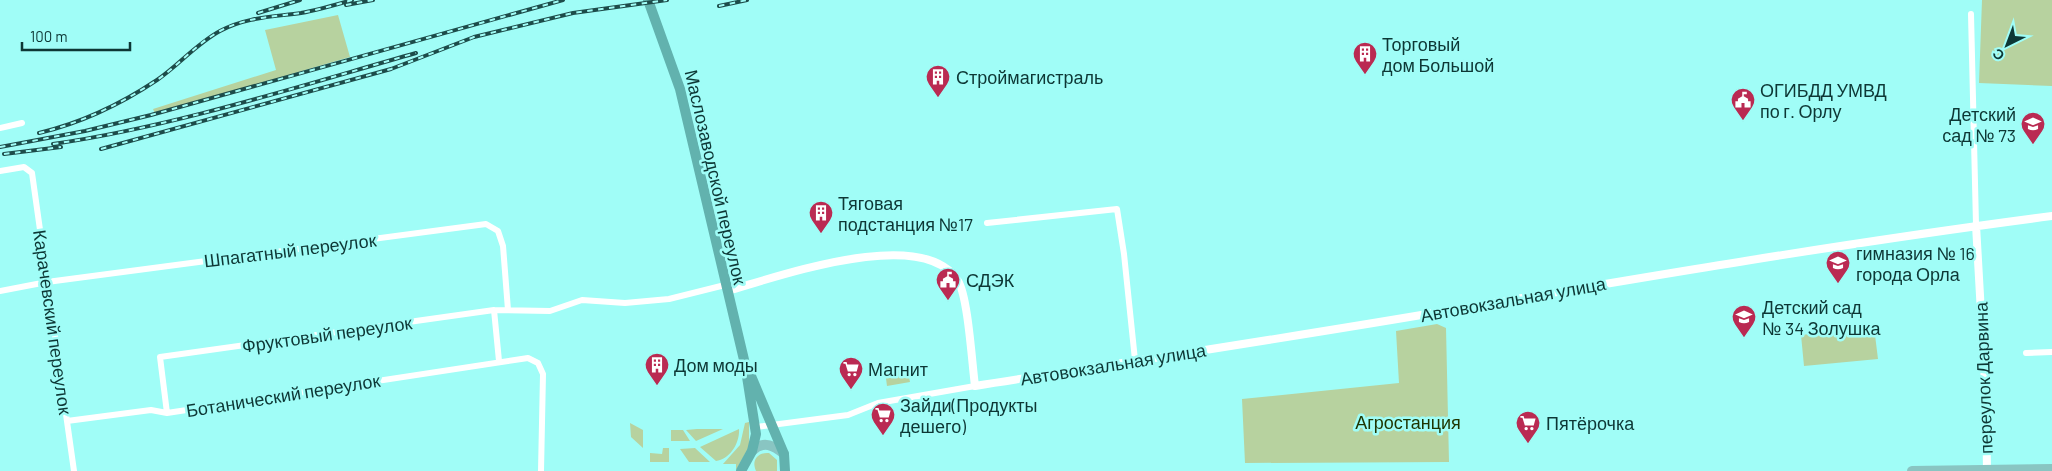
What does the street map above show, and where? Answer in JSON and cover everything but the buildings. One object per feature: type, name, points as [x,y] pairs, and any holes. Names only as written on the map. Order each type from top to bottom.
[{"type":"highway","name":"Маслозаводской переулок","points":[[648,0],[680,89],[745,364],[756,427],[752,451],[744,468]]},
{"type":"highway","name":"Маслозаводской переулок","points":[[745,364],[773,426],[786,465]]},
{"type":"main road","points":[[752,451],[756,447],[766,444],[772,446],[786,465]]},
{"type":"main road","points":[[1912,471],[2052,469]]},
{"type":"street","name":"переулок Дарвина","points":[[1972,14],[1976,225],[1986,401],[1987,470]]},
{"type":"street","points":[[0,128],[22,123]]},
{"type":"street","name":"Карачевский переулок","points":[[0,172],[24,167],[32,173],[74,471]]},
{"type":"street","points":[[987,223],[1117,209],[1124,254],[1134,360]]},
{"type":"street","name":"Автовокзальная улица","points":[[756,427],[848,415],[878,402],[1134,360],[1798,252],[1976,225],[2052,216]]},
{"type":"street","name":"Шпагатный переулок","points":[[0,291],[47,282],[486,224],[498,230],[503,246],[508,310]]},
{"type":"street","points":[[726,288],[867,257],[904,254],[935,261],[953,274],[963,291],[975,386]]},
{"type":"street","name":"Фруктовый переулок","points":[[167,414],[160,357],[494,310],[550,311],[582,300],[625,303],[669,299],[726,288]]},
{"type":"street","points":[[494,310],[499,361]]},
{"type":"street","points":[[2026,353],[2052,352]]},
{"type":"street","name":"Ботанический переулок","points":[[67,421],[151,410],[167,414],[528,358],[534,360],[542,368],[541,471]]},
{"type":"green space","points":[[1982,0],[2052,0],[2052,86],[1979,83]]},
{"type":"green space","points":[[338,15],[350,57],[155,114],[153,109],[276,70],[265,30]]},
{"type":"green space","name":"Агростанция","points":[[1437,324],[1446,328],[1449,462],[1245,463],[1242,399],[1399,383],[1396,331]]},
{"type":"green space","points":[[1874,327],[1878,359],[1804,366],[1801,335]]},
{"type":"green space","points":[[907,367],[910,382],[887,386],[885,371]]},
{"type":"green space","points":[[749,422],[749,447],[736,470],[736,464],[723,464],[740,445],[745,423]]},
{"type":"green space","points":[[630,423],[643,430],[643,448],[631,437]]},
{"type":"green space","points":[[723,429],[696,441],[686,430]]},
{"type":"green space","points":[[739,429],[736,445],[730,454],[721,460],[716,461],[700,447]]},
{"type":"green space","points":[[671,430],[683,430],[690,441],[671,441]]},
{"type":"green space","points":[[663,448],[669,448],[669,462],[650,462],[650,453],[662,454]]},
{"type":"green space","points":[[695,448],[710,462],[689,462],[680,449]]},
{"type":"green space","points":[[769,453],[777,460],[777,471],[756,471],[754,463],[756,458],[759,455]]},
{"type":"railway","points":[[258,13],[300,0]]},
{"type":"railway","points":[[39,133],[70,124],[100,112],[129,97],[157,80],[211,36],[230,26],[259,18],[307,12],[352,0]]},
{"type":"railway","points":[[346,5],[373,0]]},
{"type":"railway","points":[[0,147],[85,131],[151,115],[563,0]]},
{"type":"railway","points":[[101,149],[391,69],[474,37],[573,13],[667,0]]},
{"type":"railway","points":[[719,6],[747,0]]},
{"type":"railway","points":[[53,144],[145,127],[190,116],[416,53]]},
{"type":"railway","points":[[4,154],[61,147]]},
{"type":"place","name":"Торговый дом Большой","points":[[1365,75]]},
{"type":"place","name":"Строймагистраль","points":[[938,98]]},
{"type":"place","name":"ОГИБДД УМВД по г. Орлу","points":[[1743,121]]},
{"type":"place","name":"Детский сад № 73","points":[[2033,145]]},
{"type":"place","name":"Тяговая подстанция №17","points":[[821,234]]},
{"type":"place","name":"гимназия № 16 города Орла","points":[[1838,284]]},
{"type":"place","name":"СДЭК","points":[[948,301]]},
{"type":"place","name":"Детский сад № 34 Золушка","points":[[1744,338]]},
{"type":"place","name":"Дом моды","points":[[657,386]]},
{"type":"place","name":"Магнит","points":[[851,390]]},
{"type":"place","name":"Зайди(Продукты дешего)","points":[[883,436]]},
{"type":"place","name":"Пятёрочка","points":[[1528,444]]}]
